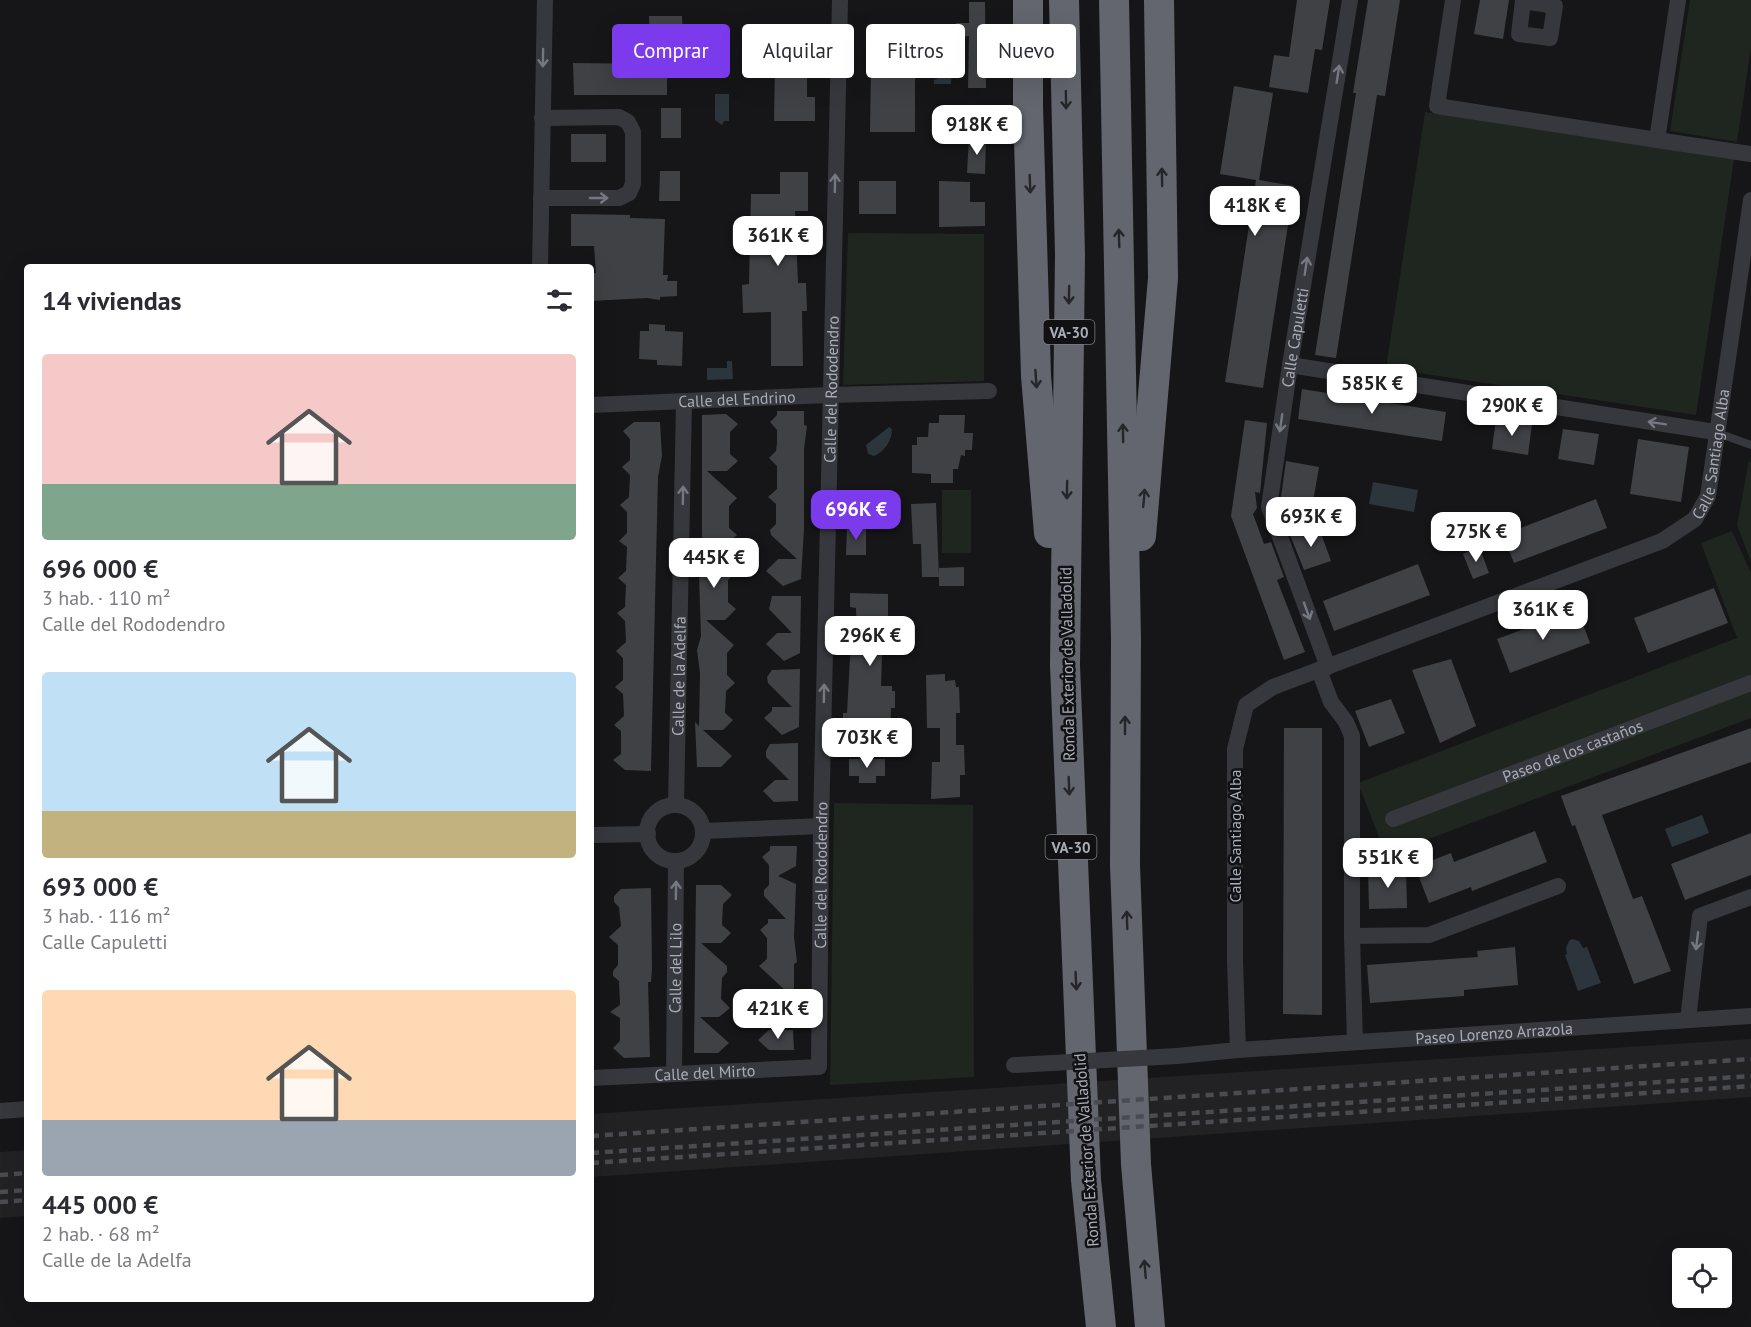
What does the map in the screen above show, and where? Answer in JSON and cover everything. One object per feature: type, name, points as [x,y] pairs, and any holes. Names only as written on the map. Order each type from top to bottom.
[{"type":"highway","points":[[1028,0],[1028,106],[1036,376],[1056,604],[1065,665]]},
{"type":"highway","name":"Ronda Exterior de Valladolid","points":[[1064,0],[1070,255],[1065,665],[1086,1180],[1101,1327]]},
{"type":"highway","points":[[1114,0],[1126,639],[1125,865],[1136,1164],[1150,1327]]},
{"type":"highway","points":[[1126,639],[1136,593],[1163,278],[1159,0]]},
{"type":"street","points":[[540,264],[545,0]]},
{"type":"street","name":"Calle del Rododendro","points":[[819,1067],[821,826],[840,0]]},
{"type":"street","name":"Calle Capuletti","points":[[1323,669],[1269,507],[1350,0]]},
{"type":"street","points":[[1453,0],[1437,106],[1751,154]]},
{"type":"street","points":[[1657,140],[1678,0]]},
{"type":"street","points":[[541,198],[619,198],[629,193],[633,184],[633,132],[628,122],[619,117],[542,118]]},
{"type":"street","name":"Calle Santiago Alba","points":[[1238,1050],[1235,960],[1235,749],[1246,705],[1273,687],[1662,541],[1695,519],[1708,496],[1715,432],[1751,200]]},
{"type":"street","points":[[1290,366],[1715,432]]},
{"type":"street","name":"Calle del Endrino","points":[[594,405],[830,395],[988,392]]},
{"type":"street","name":"Calle de la Adelfa","points":[[676,805],[684,402]]},
{"type":"street","points":[[1323,669],[1331,702],[1346,722],[1352,736],[1352,936],[1355,1042]]},
{"type":"street","name":"Paseo de los castaños","points":[[1393,819],[1751,683]]},
{"type":"street","points":[[676,805],[695,813],[703,831],[702,843],[696,852],[687,859],[676,861],[660,856],[654,850],[648,834],[653,817],[667,807],[676,805]]},
{"type":"street","points":[[703,831],[821,826]]},
{"type":"street","points":[[594,835],[648,834]]},
{"type":"street","name":"Calle del Lilo","points":[[674,1074],[676,861]]},
{"type":"street","points":[[1352,936],[1429,935],[1558,886]]},
{"type":"street","points":[[1688,1020],[1700,916],[1751,897]]},
{"type":"street","name":"Paseo Lorenzo Arrazola","points":[[1014,1065],[1177,1056],[1751,1016]]},
{"type":"street","name":"Calle del Mirto","points":[[594,1078],[819,1067]]},
{"type":"street","points":[[0,1111],[24,1109]]},
{"type":"lane","points":[[1715,432],[1751,445]]},
{"type":"shaded area","points":[[1690,0],[1751,0],[1751,48],[1737,142],[1670,131]]},
{"type":"shaded area","points":[[951,78],[951,84],[934,84],[934,80]]},
{"type":"shaded area","points":[[715,94],[729,94],[729,121],[724,121],[722,125],[715,120]]},
{"type":"shaded area","points":[[1425,112],[1734,159],[1696,415],[1386,368]]},
{"type":"shaded area","points":[[848,233],[984,234],[984,381],[843,385]]},
{"type":"shaded area","points":[[727,361],[732,361],[733,379],[707,380],[707,368],[727,368]]},
{"type":"shaded area","points":[[889,427],[892,433],[887,446],[874,456],[868,454],[866,445]]},
{"type":"shaded area","points":[[1749,460],[1751,463],[1751,562],[1737,525]]},
{"type":"shaded area","points":[[1373,482],[1418,490],[1414,512],[1369,504]]},
{"type":"shaded area","points":[[942,490],[971,490],[971,553],[942,553]]},
{"type":"shaded area","points":[[1732,531],[1751,573],[1751,718],[1386,855],[1358,783],[1737,638],[1701,543]]},
{"type":"shaded area","points":[[834,803],[973,805],[974,1077],[830,1085]]},
{"type":"shaded area","points":[[1702,815],[1709,833],[1672,847],[1665,829]]},
{"type":"shaded area","points":[[1572,939],[1579,941],[1583,948],[1587,947],[1601,983],[1578,991],[1565,955],[1569,941]]},
{"type":"shaded area","points":[[1751,1039],[1751,1097],[594,1177],[594,1114]]},
{"type":"shaded area","points":[[24,1150],[24,1216],[0,1218],[0,1152]]},
{"type":"building","points":[[1297,0],[1330,0],[1322,50],[1315,49],[1308,93],[1269,87],[1274,55],[1289,57]]},
{"type":"building","points":[[1368,0],[1400,0],[1385,96],[1377,95],[1336,358],[1315,355],[1356,93],[1353,93]]},
{"type":"building","points":[[1480,0],[1509,0],[1503,39],[1474,34]]},
{"type":"building","points":[[969,2],[985,2],[985,24],[977,24],[977,78],[986,78],[986,88],[968,88],[969,36],[965,36],[965,24],[956,24],[969,23]]},
{"type":"building","points":[[649,16],[682,16],[682,24],[649,24]]},
{"type":"building","points":[[573,63],[612,64],[612,78],[667,78],[667,95],[574,95]]},
{"type":"building","points":[[775,78],[807,78],[807,97],[815,97],[815,121],[774,121]]},
{"type":"building","points":[[871,78],[915,78],[915,132],[870,132]]},
{"type":"building","points":[[1234,86],[1273,93],[1259,180],[1294,186],[1263,388],[1225,382],[1256,180],[1220,174]]},
{"type":"building","points":[[661,108],[681,108],[681,138],[661,138]]},
{"type":"building","points":[[571,134],[606,134],[606,162],[571,162]]},
{"type":"building","points":[[969,137],[986,138],[985,174],[967,173]]},
{"type":"building","points":[[660,171],[680,171],[680,201],[659,201]]},
{"type":"building","points":[[780,172],[808,172],[808,211],[795,211],[798,283],[806,283],[807,311],[802,311],[803,366],[771,366],[771,312],[743,313],[742,285],[749,284],[751,194],[780,194]]},
{"type":"building","points":[[859,181],[896,181],[896,214],[859,214]]},
{"type":"building","points":[[939,181],[970,182],[970,202],[985,202],[985,226],[939,227]]},
{"type":"building","points":[[571,214],[630,215],[630,218],[665,219],[663,275],[668,275],[667,281],[677,281],[677,296],[660,297],[660,300],[647,298],[594,301],[594,273],[596,273],[594,246],[571,246]]},
{"type":"building","points":[[649,324],[665,325],[665,331],[683,332],[682,366],[657,365],[657,360],[639,359],[640,331],[649,331]]},
{"type":"building","points":[[1302,389],[1446,412],[1442,441],[1298,419]]},
{"type":"building","points":[[777,411],[804,411],[804,425],[807,426],[804,449],[804,529],[801,579],[783,586],[766,571],[778,559],[797,559],[771,535],[770,530],[776,524],[776,504],[768,497],[777,489],[777,466],[769,458],[776,451],[777,430],[770,422],[777,415]]},
{"type":"building","points":[[726,414],[738,424],[730,432],[730,454],[738,461],[727,471],[707,471],[737,498],[729,506],[729,528],[737,535],[728,543],[728,565],[736,572],[728,580],[728,602],[736,609],[725,620],[706,620],[734,645],[727,653],[727,675],[735,683],[726,691],[725,713],[733,720],[723,730],[703,730],[732,756],[721,767],[697,767],[695,722],[699,726],[700,673],[697,650],[701,636],[699,576],[702,563],[702,415]]},
{"type":"building","points":[[939,415],[965,415],[964,433],[973,433],[972,450],[965,450],[965,456],[961,455],[958,469],[953,469],[953,483],[931,483],[931,474],[912,473],[912,445],[917,445],[917,437],[928,437],[929,423],[939,423]]},
{"type":"building","points":[[1496,419],[1532,424],[1528,455],[1492,449]]},
{"type":"building","points":[[1245,420],[1267,423],[1260,493],[1255,492],[1257,508],[1253,514],[1264,544],[1271,542],[1284,577],[1277,580],[1305,652],[1284,660],[1231,516]]},
{"type":"building","points":[[634,422],[660,422],[662,456],[658,477],[651,771],[625,770],[613,760],[621,754],[621,731],[614,725],[624,716],[623,694],[615,687],[623,680],[623,658],[616,651],[626,642],[625,621],[617,613],[625,607],[626,585],[618,578],[626,571],[627,547],[619,541],[627,533],[627,512],[620,505],[629,497],[630,475],[622,467],[630,460],[630,439],[623,431]]},
{"type":"building","points":[[1563,429],[1599,434],[1594,465],[1558,459]]},
{"type":"building","points":[[1638,439],[1689,447],[1681,502],[1630,494]]},
{"type":"building","points":[[1286,461],[1319,467],[1313,502],[1281,497]]},
{"type":"building","points":[[1596,499],[1607,528],[1514,563],[1503,535]]},
{"type":"building","points":[[936,503],[939,577],[922,577],[921,544],[913,544],[911,504]]},
{"type":"building","points":[[1318,525],[1331,561],[1304,570],[1290,535]]},
{"type":"building","points":[[847,527],[866,528],[866,555],[846,555]]},
{"type":"building","points":[[1479,546],[1489,573],[1473,579],[1463,554]]},
{"type":"building","points":[[1418,564],[1430,595],[1334,631],[1323,601]]},
{"type":"building","points":[[964,567],[964,586],[939,586],[939,568]]},
{"type":"building","points":[[1714,588],[1728,623],[1648,653],[1634,618]]},
{"type":"building","points":[[850,593],[888,594],[888,616],[891,616],[890,654],[882,654],[881,686],[892,686],[892,691],[895,691],[895,708],[891,708],[890,739],[876,739],[876,729],[843,728],[843,713],[847,713],[851,639],[857,639],[856,608],[850,607]]},
{"type":"building","points":[[772,596],[801,596],[800,653],[784,661],[766,644],[777,633],[792,633],[769,609]]},
{"type":"building","points":[[1577,609],[1590,643],[1510,673],[1497,639]]},
{"type":"building","points":[[1451,659],[1476,726],[1440,743],[1412,670]]},
{"type":"building","points":[[800,669],[799,727],[782,735],[764,718],[772,711],[772,707],[792,707],[768,683],[767,677],[772,670]]},
{"type":"building","points":[[945,674],[945,681],[955,680],[956,687],[959,687],[960,713],[956,713],[956,745],[964,745],[965,775],[960,775],[960,797],[931,799],[932,762],[940,762],[940,728],[927,728],[926,675]]},
{"type":"building","points":[[1391,699],[1405,733],[1369,747],[1355,711]]},
{"type":"building","points":[[1284,728],[1322,728],[1322,1015],[1283,1014]]},
{"type":"building","points":[[1751,728],[1751,762],[1602,815],[1633,899],[1642,896],[1671,971],[1634,984],[1575,825],[1572,826],[1561,796]]},
{"type":"building","points":[[798,743],[798,801],[774,802],[763,791],[775,780],[789,780],[766,757],[766,751],[770,744]]},
{"type":"building","points":[[849,759],[885,759],[885,776],[876,776],[876,783],[859,783],[859,776],[849,776]]},
{"type":"building","points":[[1535,831],[1547,862],[1472,891],[1471,887],[1429,903],[1415,867],[1451,853],[1454,862]]},
{"type":"building","points":[[1751,833],[1751,875],[1685,900],[1671,864]]},
{"type":"building","points":[[770,846],[797,846],[796,866],[778,876],[796,884],[794,937],[797,962],[794,964],[794,1013],[776,1020],[759,1005],[771,993],[788,993],[759,966],[767,959],[767,938],[760,930],[768,923],[768,919],[786,919],[764,896],[764,890],[769,885],[769,865],[762,857],[770,850]]},
{"type":"building","points":[[1406,869],[1407,908],[1369,909],[1368,870]]},
{"type":"building","points":[[696,885],[721,885],[732,895],[723,904],[722,925],[731,933],[721,943],[701,943],[727,966],[727,972],[722,978],[721,999],[730,1008],[719,1017],[700,1017],[729,1043],[718,1053],[694,1053]]},
{"type":"building","points":[[651,888],[652,969],[651,982],[648,982],[650,1057],[624,1058],[613,1048],[620,1041],[620,1018],[610,1012],[620,1005],[619,981],[613,976],[613,971],[618,965],[618,945],[609,937],[621,926],[619,907],[614,902],[614,896],[621,889]]},
{"type":"building","points":[[1515,947],[1518,985],[1464,990],[1464,996],[1370,1003],[1367,965],[1478,957],[1477,951]]},
{"type":"building","points":[[769,1030],[793,1030],[794,1050],[769,1050],[758,1040]]},
{"type":"railway","points":[[594,1136],[1751,1059]]},
{"type":"railway","points":[[594,1153],[1751,1076]]},
{"type":"railway","points":[[594,1163],[1751,1086]]},
{"type":"railway","points":[[0,1175],[24,1173]]},
{"type":"railway","points":[[0,1192],[24,1190]]},
{"type":"railway","points":[[0,1202],[24,1200]]}]
